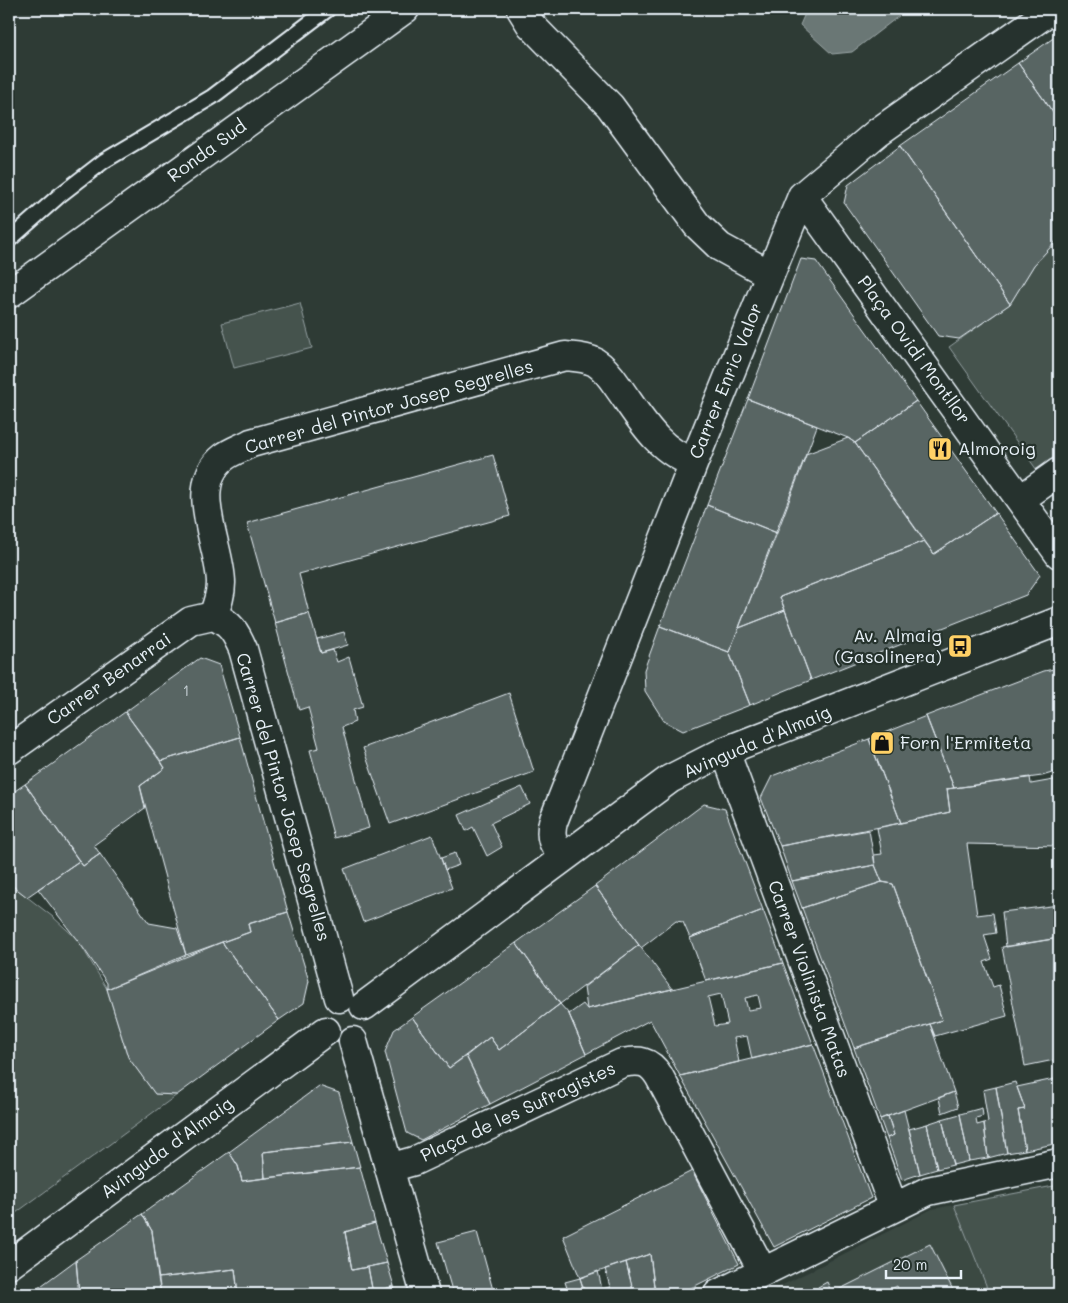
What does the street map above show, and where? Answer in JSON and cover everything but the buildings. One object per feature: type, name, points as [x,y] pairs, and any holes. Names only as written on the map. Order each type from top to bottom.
[{"type":"street","name":"Ronda Sud","points":[[9,294],[405,9]]},
{"type":"street","points":[[521,9],[531,25],[610,106],[697,225],[720,247],[769,274]]},
{"type":"street","name":"Carrer Enric Valor","points":[[563,857],[552,843],[550,834],[553,822],[694,462],[802,196],[878,132],[1052,9]]},
{"type":"street","name":"Plaça Ovidi Montllor","points":[[802,196],[1059,554]]},
{"type":"street","name":"Carrer del Pintor Josep Segrelles","points":[[339,998],[243,650],[234,630],[224,620],[213,616],[219,600],[221,583],[220,566],[206,506],[207,485],[213,470],[223,458],[251,443],[565,356],[584,357],[608,372],[652,435],[672,453],[694,462]]},
{"type":"street","points":[[1021,499],[1059,472]]},
{"type":"street","name":"Carrer Benarrai","points":[[9,750],[191,621],[213,616]]},
{"type":"street","name":"Avinguda d'Almaig","points":[[364,1006],[670,779],[725,751],[1059,621]]},
{"type":"street","name":"Carrer Violinista Matas","points":[[725,751],[893,1206]]},
{"type":"street","points":[[339,998],[353,998],[364,1006],[368,1019],[367,1027],[359,1038],[353,1042],[337,1040],[326,1032],[323,1022],[326,1007],[339,998]]},
{"type":"street","name":"Avinguda d'Almaig","points":[[9,1264],[326,1032]]},
{"type":"street","points":[[353,1042],[402,1164],[425,1294]]},
{"type":"street","name":"Plaça de les Sufragistes","points":[[402,1164],[622,1063],[634,1061],[650,1064],[659,1076],[764,1272]]},
{"type":"street","points":[[718,1294],[893,1206],[928,1191],[1059,1163]]},
{"type":"lane","points":[[9,240],[60,195],[104,161],[212,97],[328,9]]},
{"type":"shaded area","points":[[807,9],[908,9],[852,52],[832,54],[800,25]]},
{"type":"shaded area","points":[[1059,238],[1059,458],[1039,473],[949,347],[1010,304],[1034,265]]},
{"type":"shaded area","points":[[300,303],[312,348],[234,368],[222,323]]},
{"type":"shaded area","points":[[9,883],[53,917],[78,940],[107,989],[128,1057],[155,1094],[177,1095],[9,1218]]},
{"type":"shaded area","points":[[1059,1185],[1059,1294],[987,1294],[986,1285],[954,1205]]},
{"type":"shaded area","points":[[954,1205],[986,1285],[987,1294],[765,1294],[932,1209]]},
{"type":"place","name":"Almoroig","points":[[940,449]]},
{"type":"place","name":"Av. Almaig (Gasolinera)","points":[[960,646]]},
{"type":"place","name":"Forn l'Ermiteta","points":[[882,743]]}]
